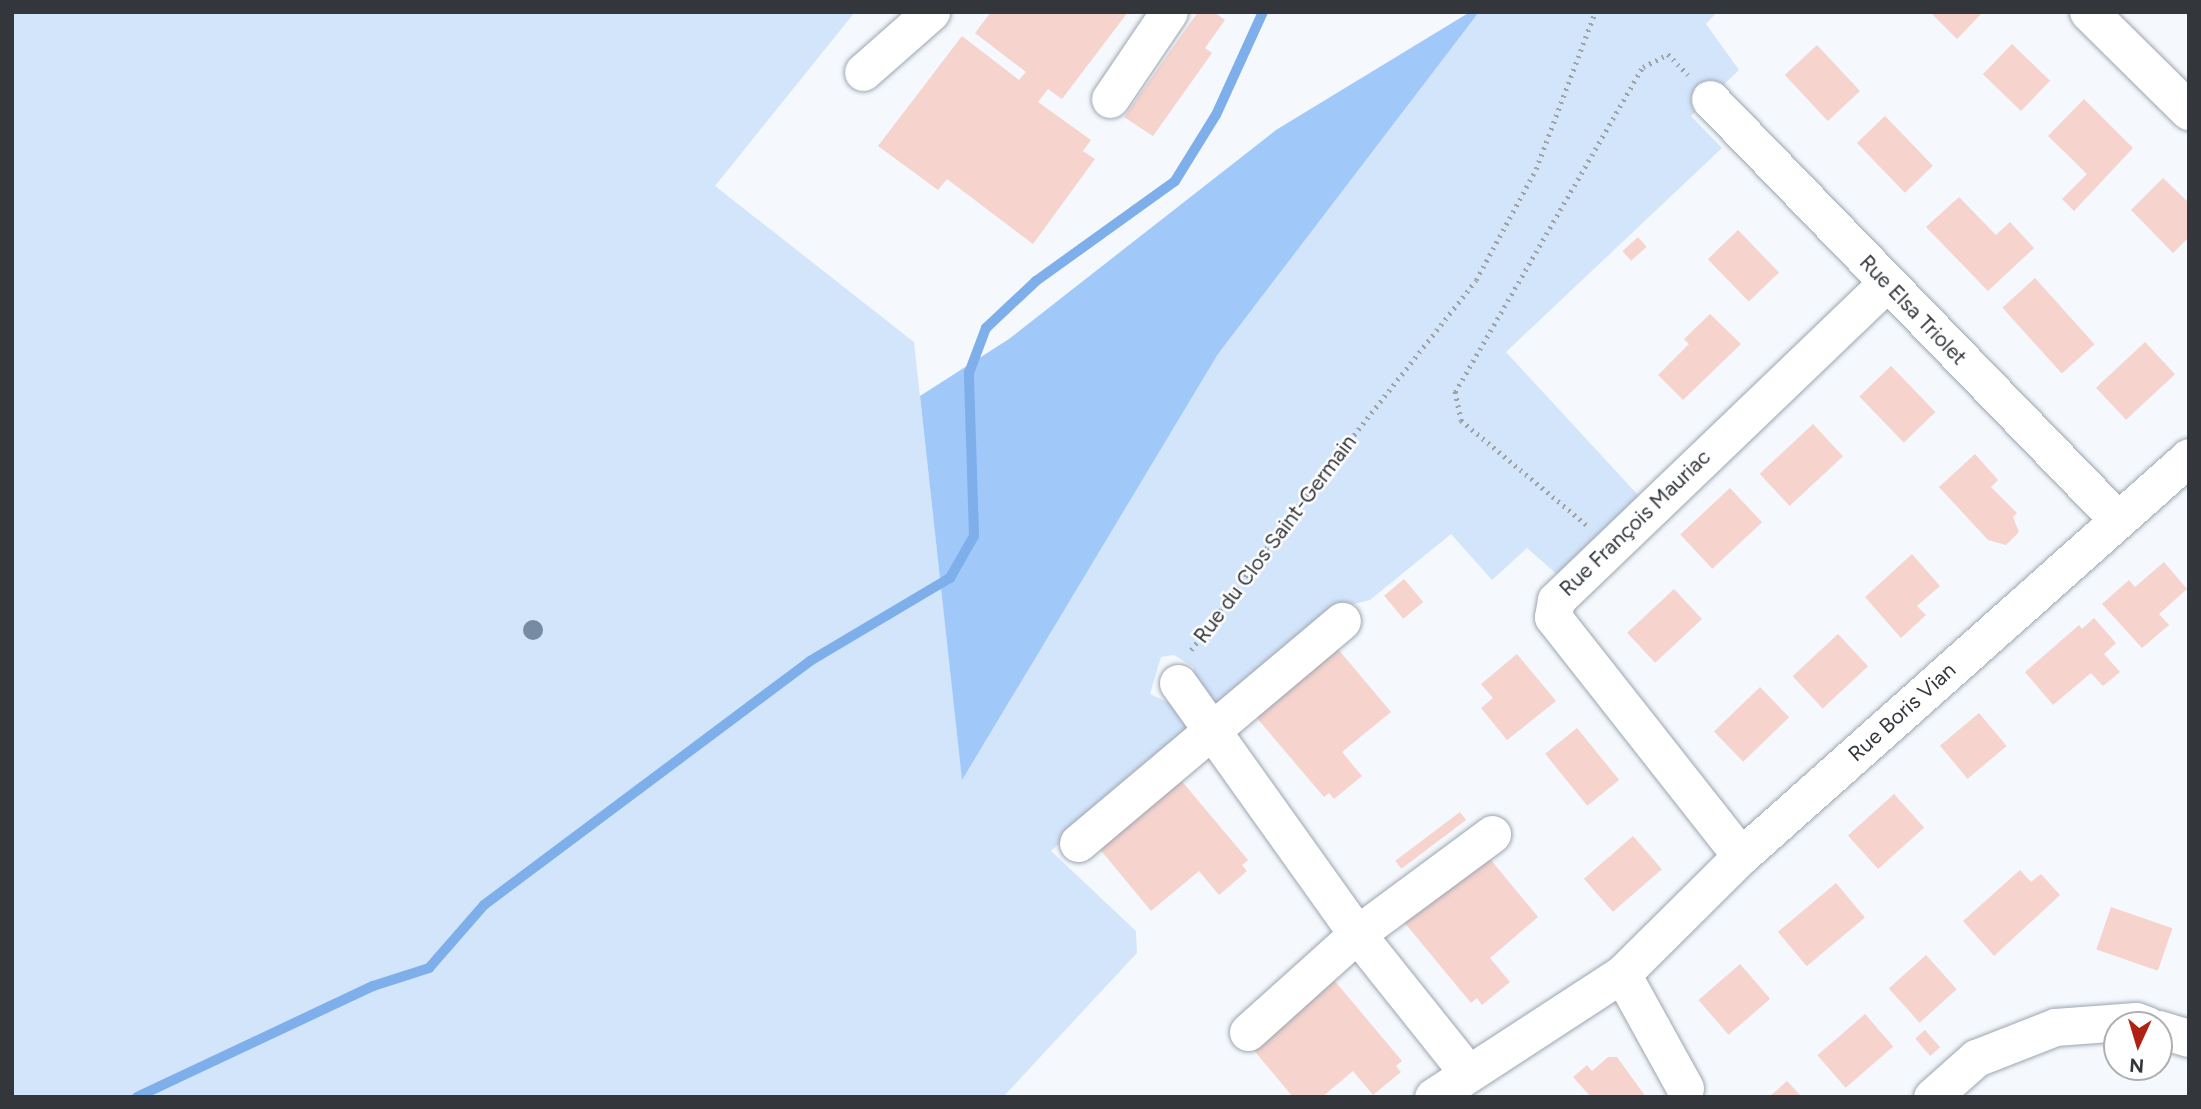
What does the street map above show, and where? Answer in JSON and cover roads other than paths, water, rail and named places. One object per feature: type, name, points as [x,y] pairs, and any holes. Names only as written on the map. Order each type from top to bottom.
[{"type":"main road","points":[[2089,12],[2189,111]]},
{"type":"street","points":[[863,72],[931,12]]},
{"type":"street","points":[[1110,99],[1169,12]]},
{"type":"street","name":"Rue Elsa Triolet","points":[[1710,99],[2116,519]]},
{"type":"street","name":"Rue François Mauriac","points":[[1741,856],[1553,617],[1556,600],[1887,283]]},
{"type":"street","name":"Rue Boris Vian","points":[[1433,1097],[1622,974],[1741,856],[2116,519],[2189,457]]},
{"type":"street","points":[[1078,844],[1342,621]]},
{"type":"street","points":[[1178,683],[1357,934],[1468,1073]]},
{"type":"street","points":[[1248,1032],[1357,934],[1492,834]]},
{"type":"street","points":[[1622,974],[1685,1088]]},
{"type":"street","points":[[1932,1097],[1976,1058],[2055,1027],[2103,1023]]},
{"type":"waterway","points":[[137,1097],[373,986],[429,968],[484,905],[810,661],[950,578],[974,536],[969,373],[986,328],[1036,281],[1175,181],[1216,115],[1263,12]]}]
